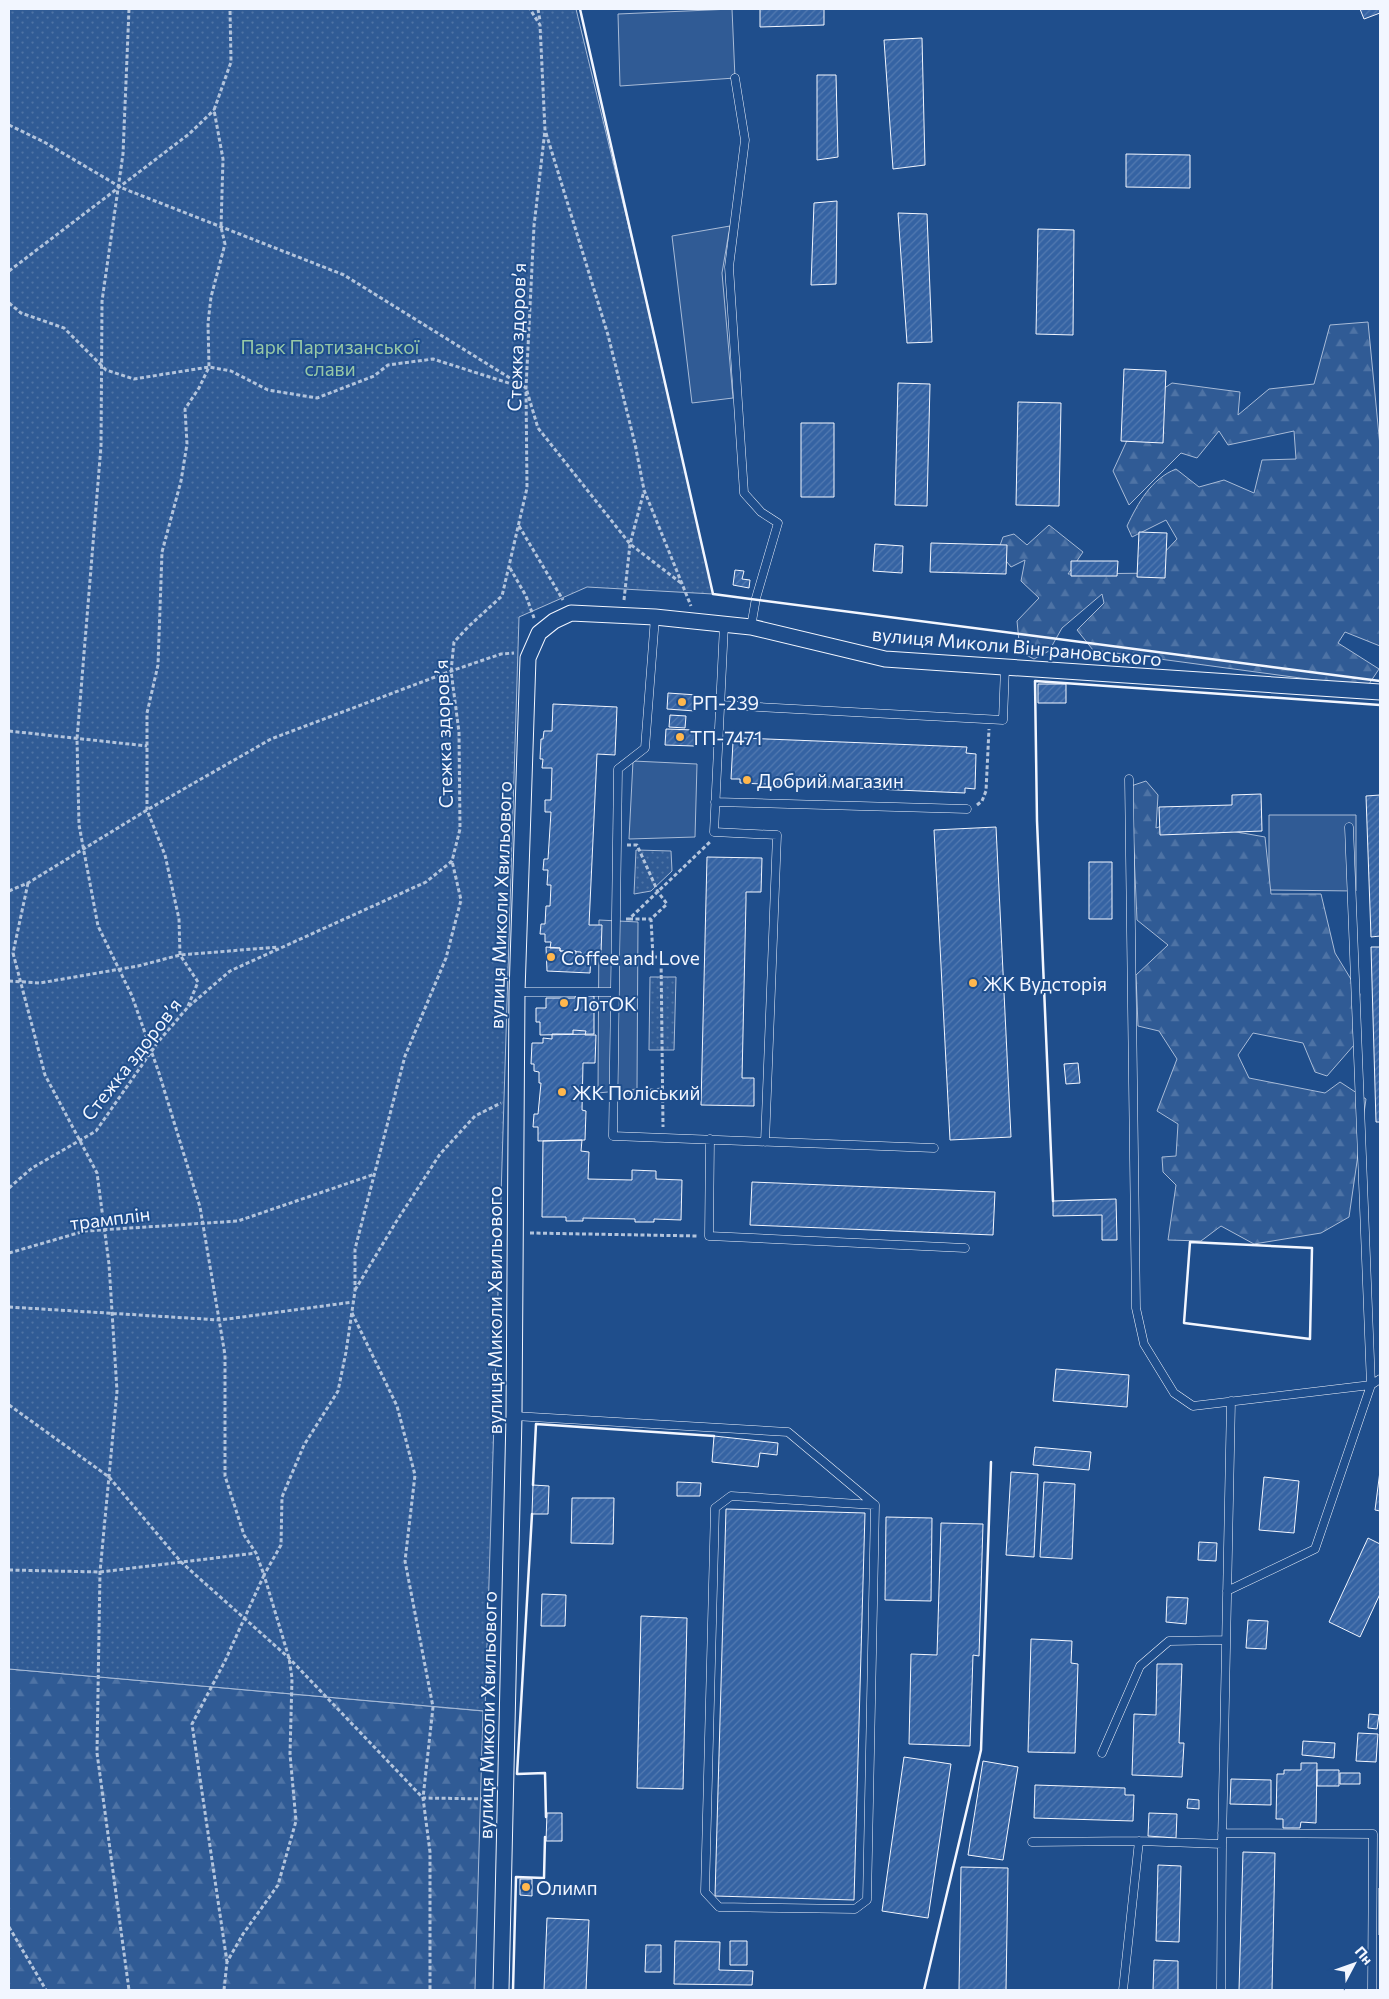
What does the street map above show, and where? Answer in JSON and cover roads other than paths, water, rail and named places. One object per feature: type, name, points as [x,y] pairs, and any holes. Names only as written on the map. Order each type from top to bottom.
[{"type":"street","name":"вулиця Миколи Вінграновського","points":[[536,639],[554,621],[571,613],[655,617],[751,627],[885,659],[1380,692]]},
{"type":"street","name":"вулиця Миколи Хвильового","points":[[501,1990],[514,1416],[516,992],[528,658],[536,639]]},
{"type":"lane","points":[[735,78],[745,140],[729,266],[744,493],[760,512],[778,523],[756,598],[751,627]]},
{"type":"lane","points":[[655,617],[645,748],[618,769],[613,1136],[934,1148]]},
{"type":"lane","points":[[724,624],[714,832],[777,835],[765,1142]]},
{"type":"lane","points":[[721,705],[1003,720],[1005,667]]},
{"type":"lane","points":[[1129,779],[1136,1308],[1144,1344],[1174,1393],[1193,1406],[1371,1385],[1380,1379]]},
{"type":"lane","points":[[715,802],[967,809]]},
{"type":"lane","points":[[1227,1591],[1315,1549],[1371,1385],[1349,827]]},
{"type":"lane","points":[[516,992],[615,992]]},
{"type":"lane","points":[[710,1140],[709,1236],[965,1248]]},
{"type":"lane","points":[[1221,1990],[1222,1833],[1231,1401]]},
{"type":"lane","points":[[514,1416],[788,1432],[875,1505]]},
{"type":"lane","points":[[731,1496],[875,1505],[867,1900],[855,1909],[719,1907],[705,1892],[715,1508],[731,1496]]},
{"type":"lane","points":[[1102,1753],[1140,1666],[1169,1641],[1226,1640]]},
{"type":"lane","points":[[1222,1833],[1374,1834],[1372,1990]]},
{"type":"lane","points":[[1032,1842],[1139,1840],[1222,1844]]},
{"type":"lane","points":[[1123,1990],[1139,1840]]},
{"type":"place","name":"РП-239","points":[[682,702]]},
{"type":"place","name":"ТП-7471","points":[[680,737]]},
{"type":"place","name":"Добрий магазин","points":[[747,780]]},
{"type":"place","name":"Coffee and Love","points":[[551,957]]},
{"type":"place","name":"ЖК Вудсторія","points":[[973,983]]},
{"type":"place","name":"ЛотОК","points":[[564,1003]]},
{"type":"place","name":"ЖК Поліський","points":[[562,1092]]},
{"type":"place","name":"Олимп","points":[[526,1887]]},
{"type":"park label","name":"Парк Партизанської слави","points":[[330,357]]}]
